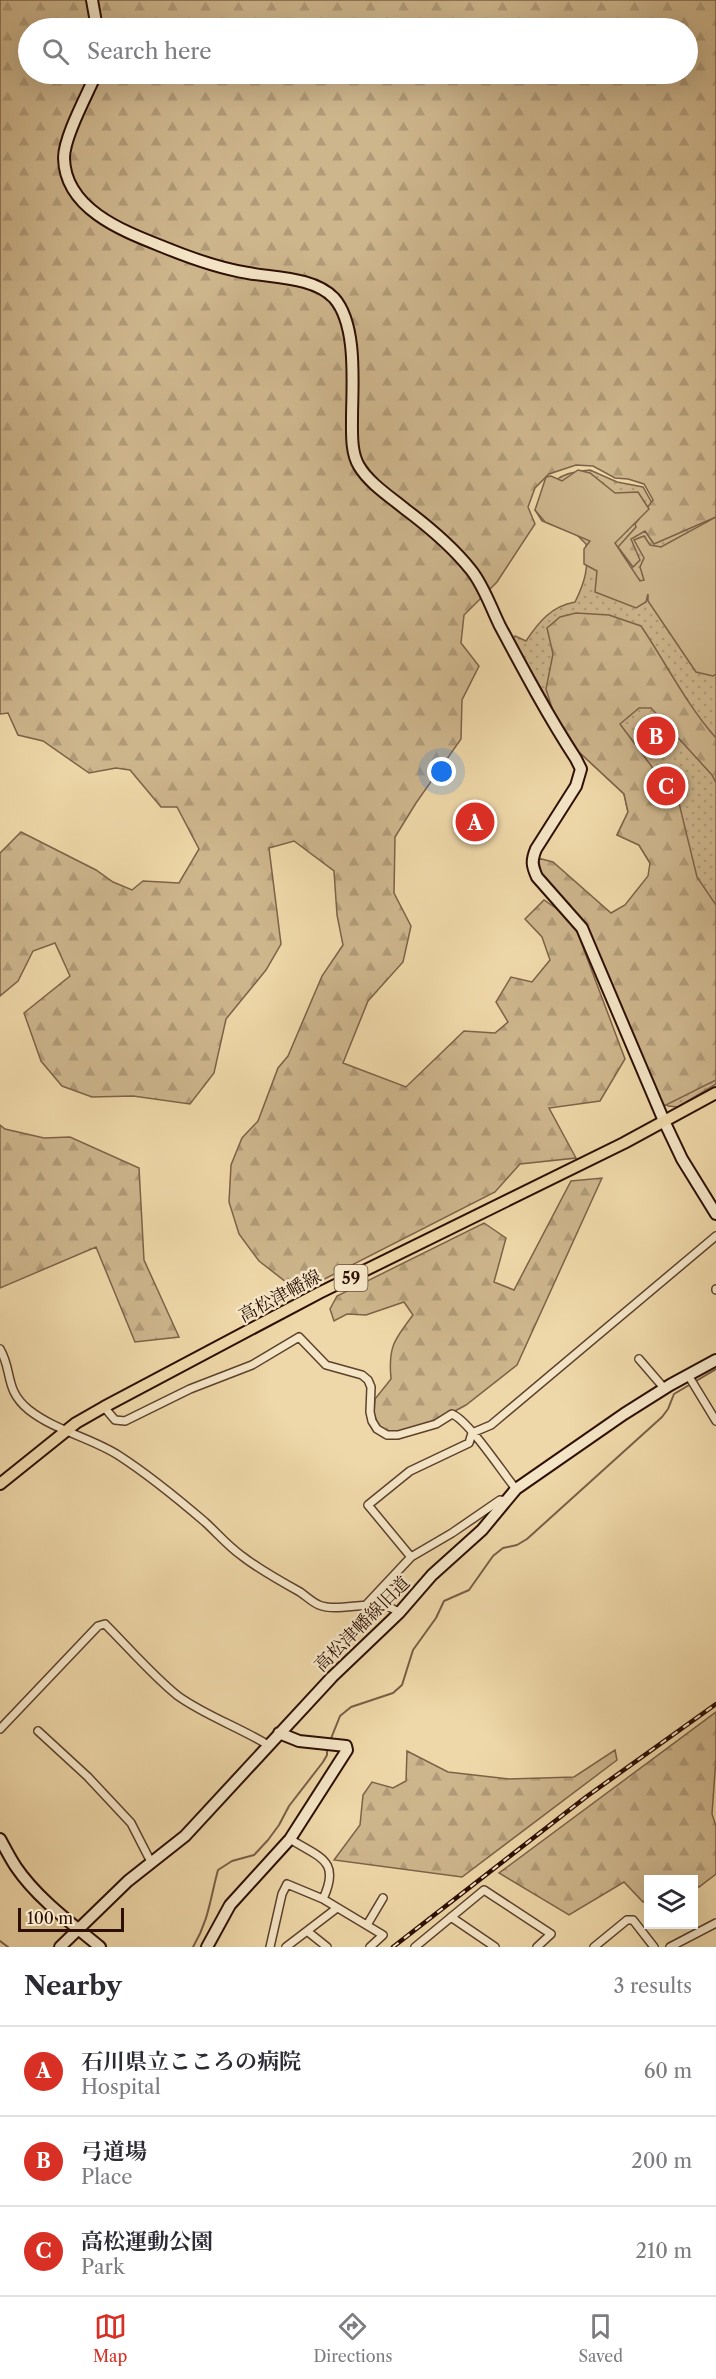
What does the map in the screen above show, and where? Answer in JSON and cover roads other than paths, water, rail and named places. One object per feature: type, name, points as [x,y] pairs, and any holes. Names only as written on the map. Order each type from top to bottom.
[{"type":"main road","name":"高松津幡線","points":[[0,1484],[64,1432],[104,1407],[319,1293],[478,1216],[716,1093]]},
{"type":"street","points":[[92,0],[95,18]]},
{"type":"street","points":[[92,84],[64,155],[67,176],[83,202],[110,224],[128,233],[214,266],[315,286],[333,297],[341,307],[348,325],[351,351],[352,430],[354,451],[359,466],[387,495],[448,545],[472,572],[539,699],[576,759],[580,770],[576,786],[536,849],[531,860],[532,867],[537,877],[582,928],[664,1121],[694,1179],[716,1214]]},
{"type":"street","points":[[472,1433],[491,1425],[716,1236]]},
{"type":"street","points":[[104,1407],[115,1420],[125,1422],[190,1389],[252,1365],[299,1337],[326,1365],[362,1375],[368,1380],[370,1412],[377,1429],[387,1435],[398,1435],[436,1424],[452,1413],[472,1433],[516,1489]]},
{"type":"street","points":[[0,1350],[10,1386],[16,1397],[29,1410],[64,1432],[94,1442],[118,1455],[166,1490],[241,1556],[318,1605],[332,1608],[366,1605],[394,1608],[399,1613]]},
{"type":"street","points":[[639,1359],[664,1388]]},
{"type":"street","name":"高松津幡線旧道","points":[[60,1947],[124,1885],[185,1836],[332,1677],[399,1613],[432,1575],[482,1530],[516,1489],[664,1388],[689,1377],[716,1360]]},
{"type":"street","points":[[689,1377],[716,1421]]},
{"type":"street","points":[[411,1557],[368,1505],[410,1471],[469,1443],[472,1433]]},
{"type":"street","points":[[366,1605],[411,1557],[452,1533],[500,1500],[506,1501]]},
{"type":"street","points":[[0,1729],[98,1626],[105,1624],[177,1695],[205,1713],[249,1733],[268,1745]]},
{"type":"street","points":[[38,1731],[88,1776],[131,1823],[151,1862]]},
{"type":"street","points":[[207,1947],[240,1893],[275,1858],[290,1839],[347,1750],[346,1746],[299,1741],[279,1733]]},
{"type":"street","points":[[0,1839],[15,1867],[25,1879],[78,1930],[100,1947]]},
{"type":"street","points":[[290,1839],[321,1859],[329,1868],[331,1881],[323,1899]]},
{"type":"street","points":[[270,1947],[286,1884],[323,1899],[383,1935],[370,1947]]},
{"type":"street","points":[[420,1946],[484,1890],[551,1934],[537,1947]]},
{"type":"street","points":[[367,1925],[383,1898]]},
{"type":"street","points":[[286,1947],[338,1908]]},
{"type":"street","points":[[451,1917],[495,1947]]},
{"type":"street","points":[[594,1947],[627,1920],[633,1920],[654,1947]]},
{"type":"street","points":[[670,1947],[716,1923]]},
{"type":"street","points":[[307,1931],[327,1947]]},
{"type":"waterway","points":[[330,1741],[340,1716],[351,1707],[393,1693],[402,1685],[413,1650],[436,1618],[444,1601],[469,1590],[493,1556],[503,1548],[517,1545],[527,1539],[662,1417],[674,1394],[716,1369]]},
{"type":"waterway","points":[[193,1947],[206,1918],[218,1870],[232,1861],[254,1855],[268,1840],[289,1806],[323,1762],[327,1749]]},
{"type":"waterway","points":[[0,1941],[8,1947]]},
{"type":"railway","points":[[393,1947],[586,1797],[716,1704]]},
{"type":"place","name":"弓道場","points":[[656,736]]},
{"type":"place","name":"高松運動公園","points":[[666,786]]},
{"type":"place","name":"石川県立こころの病院","points":[[475,822]]}]
